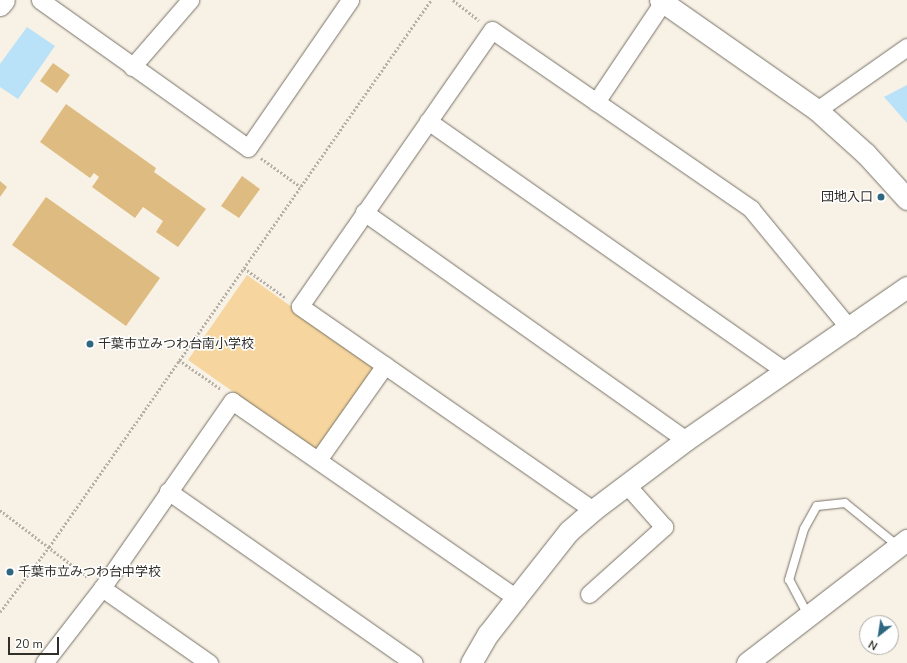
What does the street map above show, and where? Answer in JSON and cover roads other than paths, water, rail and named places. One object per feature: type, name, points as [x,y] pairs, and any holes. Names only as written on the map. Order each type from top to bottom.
[{"type":"street","points":[[0,5],[4,0]]},
{"type":"street","points":[[40,0],[132,67],[248,148],[350,0]]},
{"type":"street","points":[[132,67],[190,0]]},
{"type":"street","points":[[596,102],[661,1],[817,110],[866,154],[907,199]]},
{"type":"street","points":[[593,510],[300,306],[492,30],[751,209],[850,329]]},
{"type":"street","points":[[817,110],[907,47]]},
{"type":"street","points":[[428,121],[785,371]]},
{"type":"street","points":[[364,212],[686,440]]},
{"type":"street","points":[[471,663],[488,634],[516,598],[570,531],[593,510],[686,440],[785,371],[850,329],[907,287]]},
{"type":"street","points":[[318,460],[385,364]]},
{"type":"street","points":[[46,662],[102,588],[232,401],[516,598]]},
{"type":"street","points":[[589,594],[664,527],[626,484]]},
{"type":"street","points":[[168,491],[414,663]]},
{"type":"street","points":[[747,663],[903,544]]},
{"type":"street","points":[[102,588],[209,663]]},
{"type":"lane","points":[[809,616],[789,580],[804,529],[817,506],[845,503],[903,544]]},
{"type":"water","points":[[27,27],[55,46],[18,99],[0,87],[0,64]]},
{"type":"water","points":[[907,85],[907,123],[884,97]]},
{"type":"place","name":"団地入口","points":[[881,197]]},
{"type":"place","name":"千葉市立みつわ台南小学校","points":[[90,344]]},
{"type":"place","name":"千葉市立みつわ台中学校","points":[[10,572]]}]
